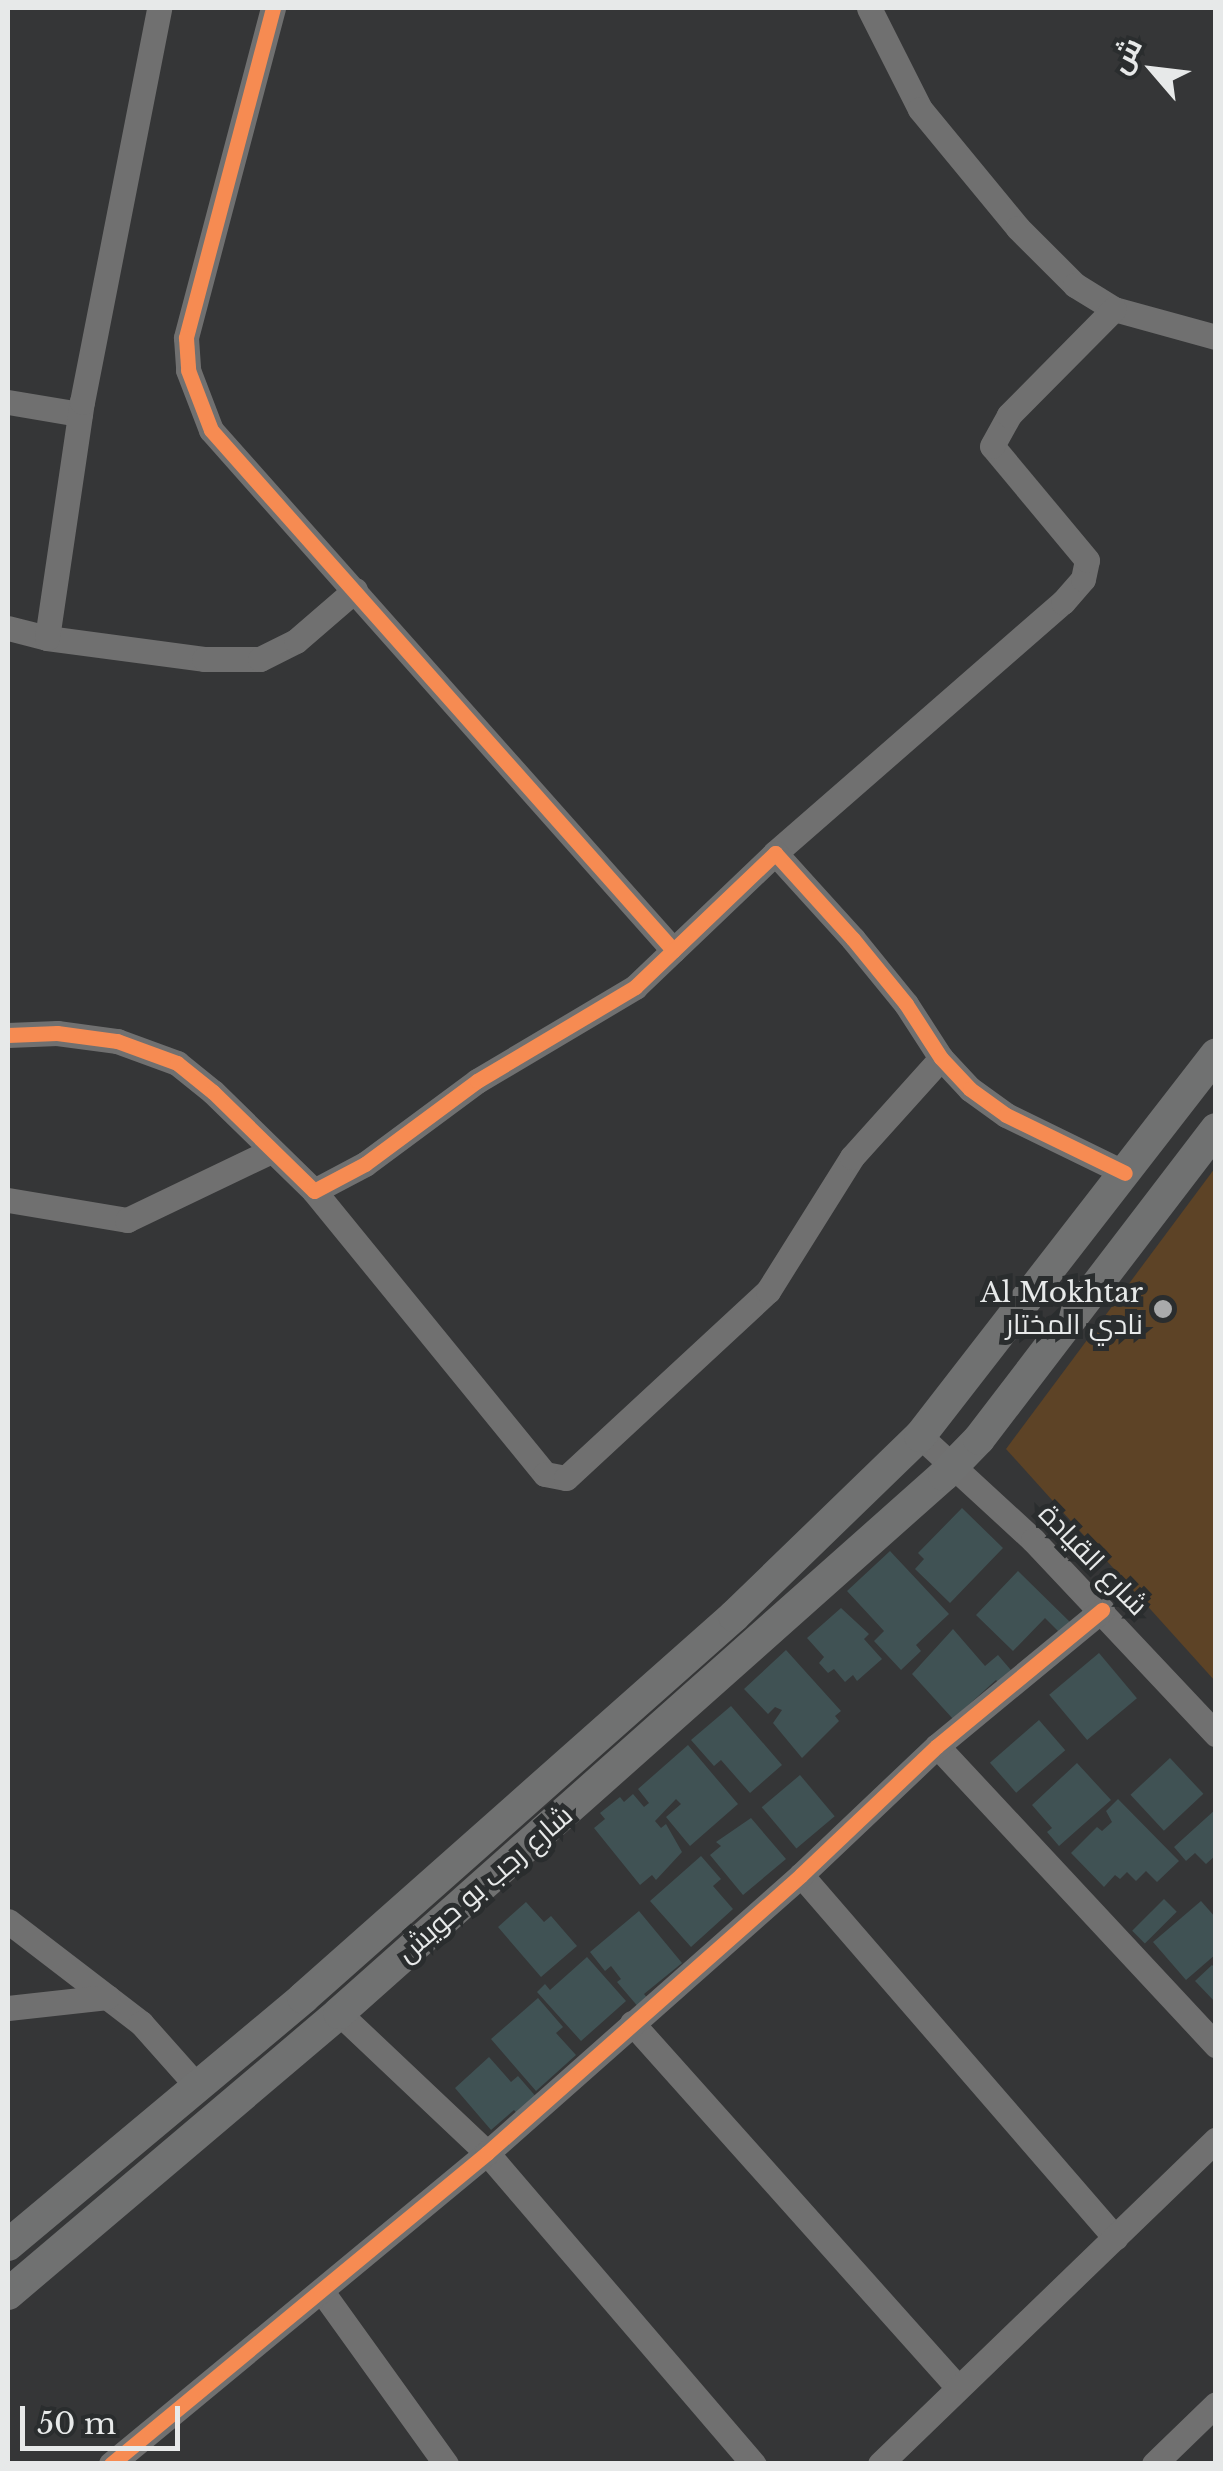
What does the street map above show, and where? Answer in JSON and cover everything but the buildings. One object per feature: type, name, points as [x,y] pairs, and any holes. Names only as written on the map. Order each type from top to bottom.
[{"type":"main road","name":"شارع رجب بو حويش","points":[[8,2245],[304,1998],[734,1616],[920,1436],[1216,1054]]},
{"type":"main road","name":"شارع رجب بو حويش","points":[[8,2294],[339,2012],[789,1618],[953,1464],[979,1438],[1216,1129]]},
{"type":"street","points":[[47,638],[80,414],[159,8]]},
{"type":"street","points":[[273,8],[186,338],[188,370],[211,430],[674,950]]},
{"type":"street","points":[[869,8],[920,109],[965,166],[1076,285],[1114,309],[1216,337]]},
{"type":"street","points":[[314,1191],[364,1164],[477,1081],[635,987],[775,853],[1063,602],[1083,579],[1087,560],[992,446],[1009,415],[1114,309]]},
{"type":"street","points":[[8,402],[80,414]]},
{"type":"street","points":[[8,628],[47,638],[204,659],[260,659],[296,641],[355,590]]},
{"type":"street","points":[[775,853],[906,1004],[940,1058],[970,1089],[1006,1115],[1126,1173]]},
{"type":"street","points":[[8,1034],[57,1033],[117,1041],[176,1063],[314,1191],[545,1474],[566,1478],[768,1291],[840,1174],[940,1058]]},
{"type":"street","points":[[8,1200],[127,1220],[272,1152]]},
{"type":"street","name":"شارع القيادة","points":[[920,1436],[1102,1610],[1216,1734]]},
{"type":"street","points":[[111,2464],[323,2293],[487,2153],[801,1874],[937,1746],[1102,1610]]},
{"type":"street","points":[[937,1746],[1216,2045]]},
{"type":"street","points":[[801,1874],[1115,2238]]},
{"type":"street","points":[[8,1921],[140,2023],[197,2086]]},
{"type":"street","points":[[8,2008],[107,1997]]},
{"type":"street","points":[[339,2012],[487,2153],[754,2464]]},
{"type":"street","points":[[632,2022],[957,2387]]},
{"type":"street","points":[[880,2464],[1216,2139]]},
{"type":"street","points":[[323,2293],[441,2462]]},
{"type":"street","points":[[1154,2464],[1216,2404]]},
{"type":"shaded area","name":"Al Mokhtar نادي المختار","points":[[1215,1168],[1215,1681],[1006,1449]]},
{"type":"cycle path","points":[[273,8],[186,338],[188,370],[211,430],[673,950]]},
{"type":"cycle path","points":[[8,1035],[57,1033],[117,1041],[177,1063],[213,1092],[314,1191],[365,1164],[477,1081],[635,987],[775,853],[853,939],[906,1004],[941,1058],[970,1089],[1006,1115],[1125,1173]]},
{"type":"cycle path","points":[[111,2464],[487,2153],[801,1875],[937,1746],[1102,1610]]},
{"type":"place","name":"Al Mokhtar نادي المختار","points":[[1163,1309]]}]
